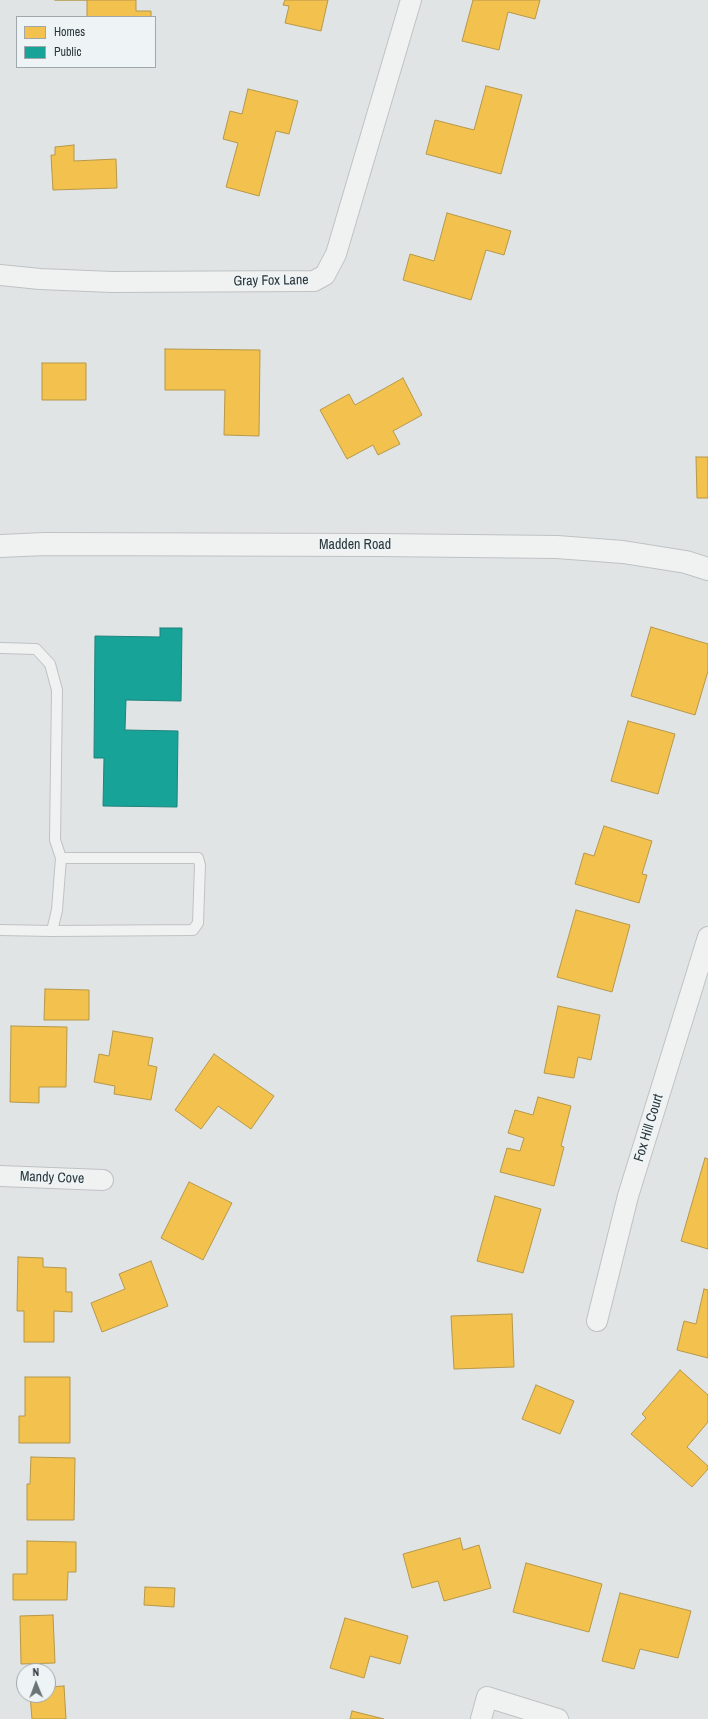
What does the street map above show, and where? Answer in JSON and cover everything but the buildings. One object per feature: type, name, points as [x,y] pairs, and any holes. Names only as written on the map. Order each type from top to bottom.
[{"type":"street","name":"Gray Fox Lane","points":[[0,275],[40,279],[112,282],[314,281],[325,275],[336,254],[411,0]]},
{"type":"street","name":"Madden Road","points":[[0,546],[45,544],[557,547],[624,552],[686,562],[708,569]]},
{"type":"street","name":"Fox Hill Court","points":[[597,1321],[628,1196],[708,937]]},
{"type":"street","name":"Mandy Cove","points":[[0,1176],[103,1180]]},
{"type":"street","points":[[480,1719],[487,1697],[558,1719]]},
{"type":"lane","points":[[0,648],[36,649],[50,664],[57,690],[55,840],[61,858],[57,910],[52,931]]},
{"type":"lane","points":[[0,930],[193,930],[198,922],[200,865],[198,858],[61,858]]}]
